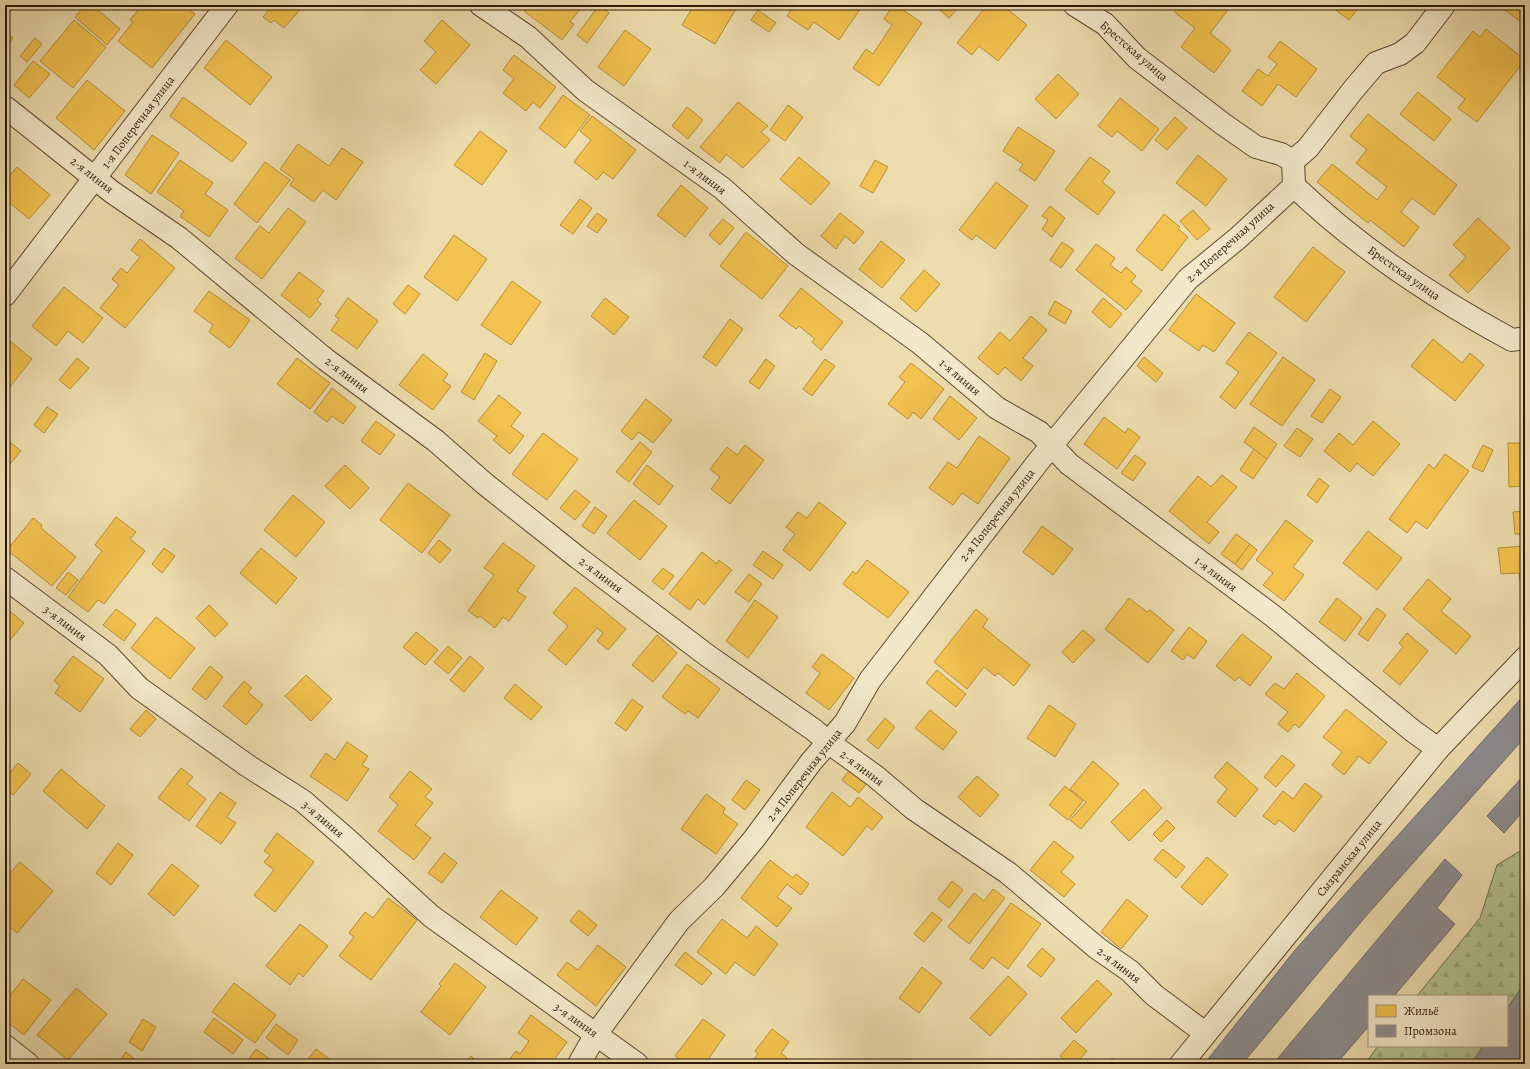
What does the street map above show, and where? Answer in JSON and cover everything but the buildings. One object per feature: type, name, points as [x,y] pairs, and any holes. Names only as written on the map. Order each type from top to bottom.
[{"type":"street","name":"1-я Поперечная улица","points":[[5,295],[228,5]]},
{"type":"street","name":"1-я линия","points":[[481,5],[528,37],[586,90],[722,188],[796,254],[920,343],[997,408],[1039,432],[1069,464],[1273,616],[1438,749]]},
{"type":"street","name":"Брестская улица","points":[[1074,5],[1105,24],[1137,58],[1223,124],[1256,147],[1281,154],[1293,161]]},
{"type":"street","points":[[1294,186],[1293,161],[1308,148],[1376,63],[1400,54],[1415,43],[1444,5]]},
{"type":"street","name":"2-я линия","points":[[5,107],[112,192],[179,238],[325,359],[436,441],[485,484],[577,557],[708,656],[814,730],[875,776],[914,809],[1008,873],[1097,948],[1130,971],[1154,994],[1205,1033]]},
{"type":"street","name":"2-я Поперечная улица","points":[[579,1064],[596,1034],[679,921],[714,887],[754,840],[811,762],[845,723],[870,680],[1038,462],[1188,279],[1238,238],[1294,186]]},
{"type":"street","name":"Брестская улица","points":[[1294,186],[1310,201],[1388,264],[1474,320],[1512,340],[1525,338]]},
{"type":"street","name":"3-я линия","points":[[5,578],[108,655],[139,688],[248,766],[303,801],[431,916],[637,1064]]},
{"type":"street","name":"Сызранская улица","points":[[1181,1064],[1438,749],[1525,658]]},
{"type":"street","points":[[5,1046],[28,1064]]},
{"type":"green space","points":[[1525,848],[1525,982],[1508,1008],[1508,995],[1418,995],[1480,918],[1497,865]]},
{"type":"green space","points":[[1377,1047],[1482,1047],[1471,1064],[1365,1064]]}]
